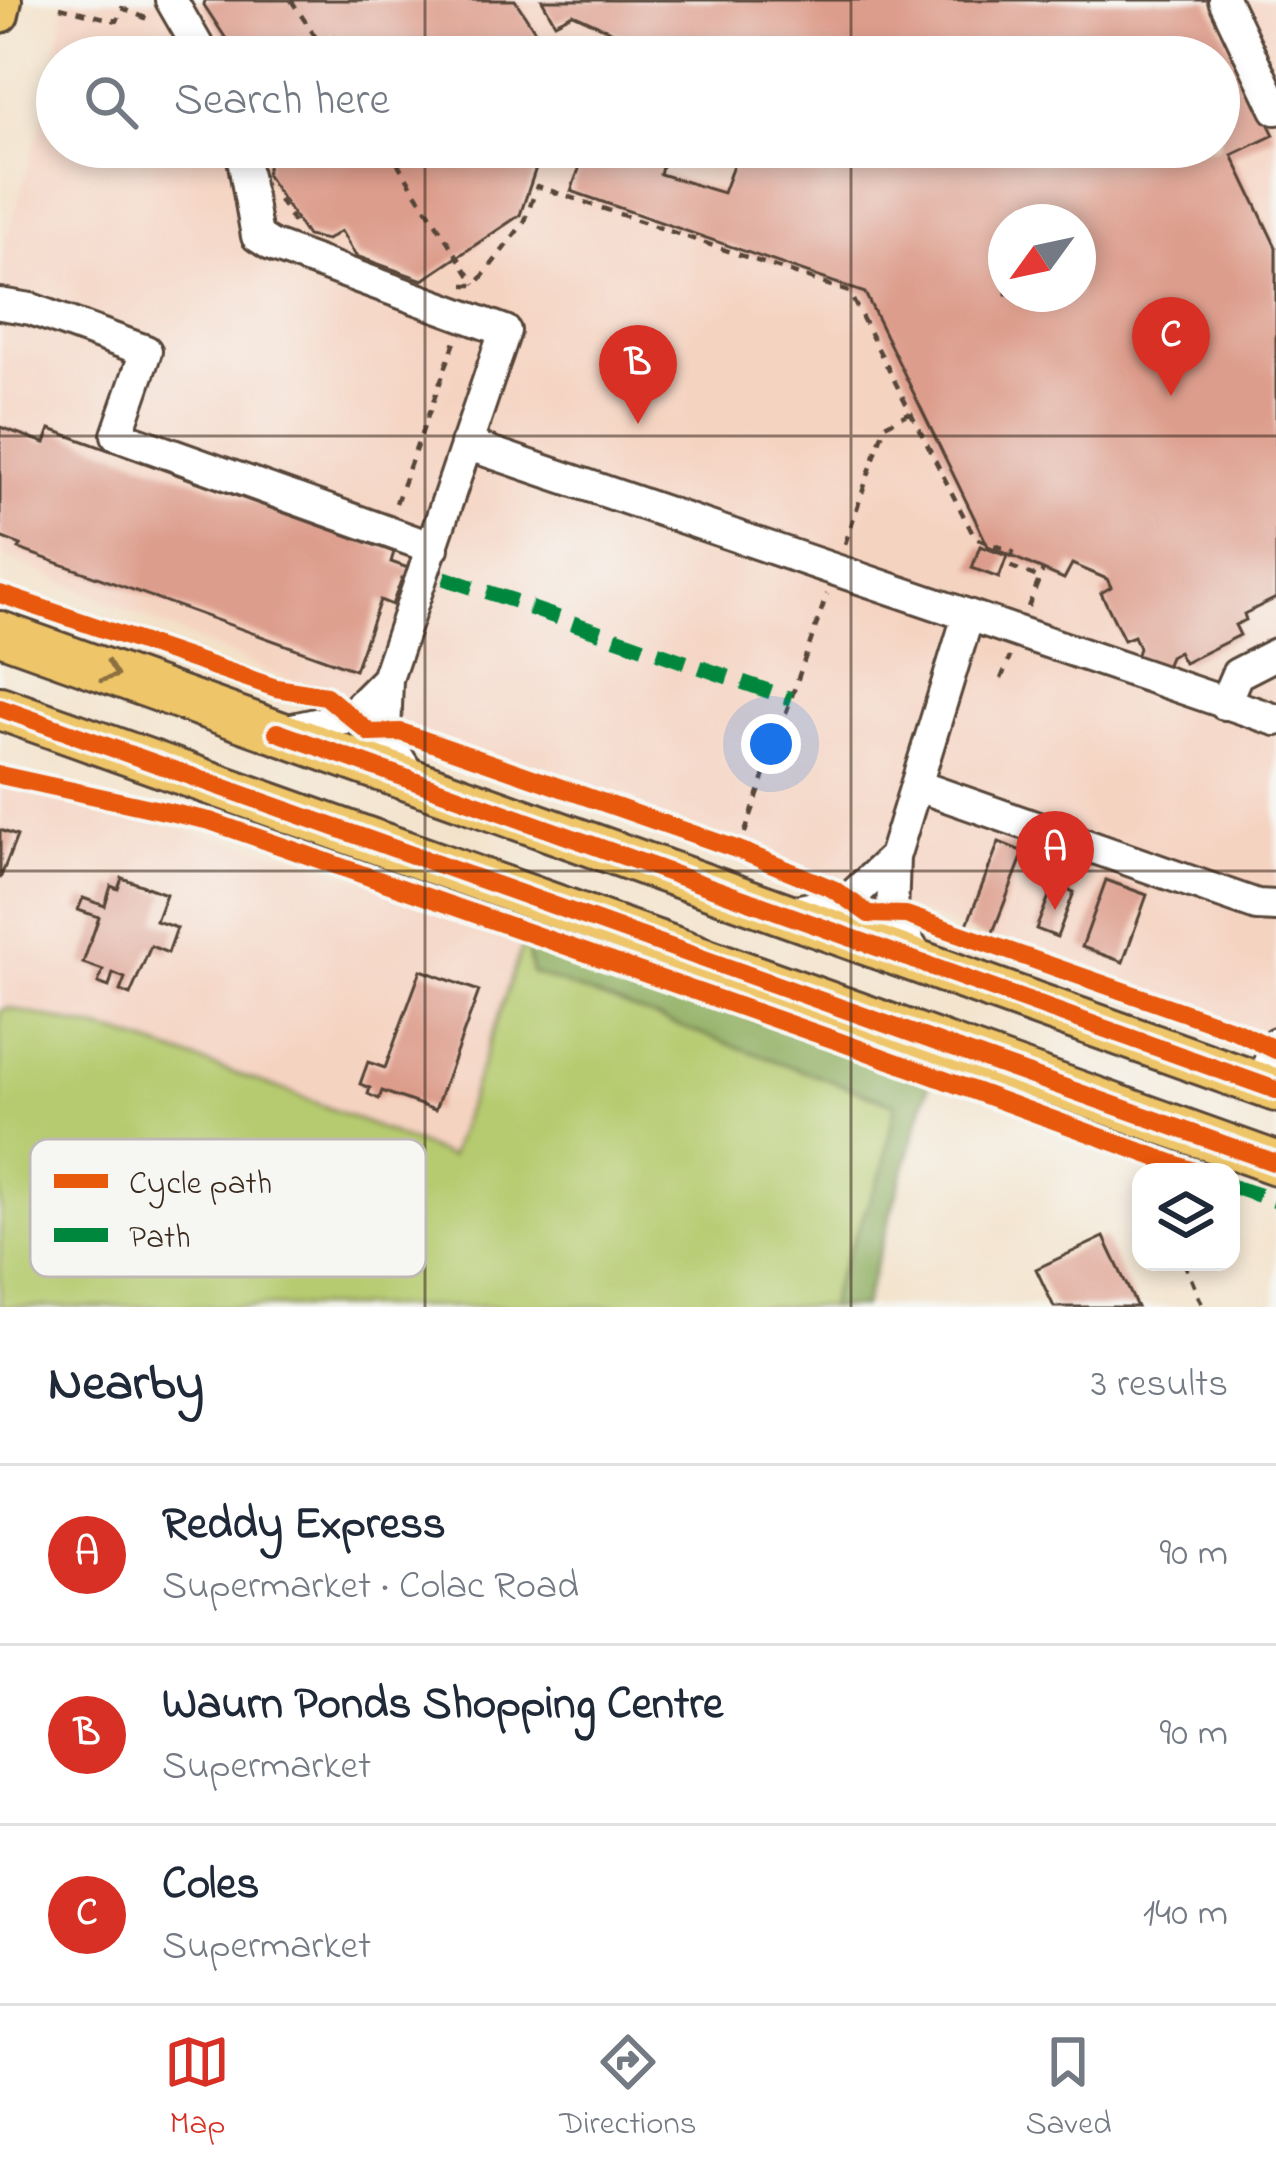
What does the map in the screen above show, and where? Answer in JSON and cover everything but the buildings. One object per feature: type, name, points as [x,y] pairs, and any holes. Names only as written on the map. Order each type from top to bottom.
[{"type":"highway","points":[[0,633],[920,962],[1271,1096],[1262,1158],[1,709]]},
{"type":"lane","points":[[1224,0],[1276,109]]},
{"type":"lane","points":[[170,11],[188,36]]},
{"type":"lane","points":[[245,168],[256,236],[506,331],[387,679],[385,737],[413,781]]},
{"type":"lane","points":[[0,287],[31,309]]},
{"type":"lane","points":[[0,304],[31,309],[146,351],[117,436],[433,548]]},
{"type":"lane","points":[[466,444],[1273,722]]},
{"type":"lane","points":[[920,962],[892,915],[894,857],[968,616]]},
{"type":"lane","points":[[1225,704],[1237,674],[1276,654]]},
{"type":"lane","points":[[277,732],[349,717],[387,679]]},
{"type":"lane","points":[[918,786],[1270,912]]},
{"type":"lane","points":[[780,914],[848,900],[894,857]]},
{"type":"lane","points":[[1271,1096],[1276,1043]]},
{"type":"path","points":[[291,0],[315,36]]},
{"type":"path","points":[[60,7],[117,20],[122,8],[170,11]]},
{"type":"path","points":[[328,36],[334,32]]},
{"type":"path","points":[[401,168],[476,285]]},
{"type":"path","points":[[386,533],[476,285],[525,221],[537,186],[849,292],[975,538],[1012,552],[1009,566],[1040,578],[1043,570]]},
{"type":"path","points":[[272,189],[296,226]]},
{"type":"path","points":[[458,284],[476,285]]},
{"type":"path","points":[[739,850],[885,425],[911,412]]},
{"type":"path","points":[[1188,1271],[1203,1307]]},
{"type":"shaded area","points":[[66,0],[1276,0],[1276,1041],[399,728],[0,554],[0,261],[36,140],[36,168],[1240,168],[1240,36],[59,36]]},
{"type":"shaded area","points":[[0,783],[304,859],[525,938],[450,1157],[426,1147],[426,1139],[405,1139],[284,1090],[123,1035],[9,1008],[0,1011]]},
{"type":"green space","points":[[525,938],[921,1080],[846,1307],[0,1307],[0,1011],[9,1008],[123,1035],[284,1090],[405,1139],[30,1139],[30,1277],[426,1277],[426,1147],[450,1157]]},
{"type":"green space","points":[[525,938],[930,1081],[863,1307],[829,1307],[883,1169],[895,1104],[532,973]]},
{"type":"marked path","points":[[444,578],[530,606]]},
{"type":"marked path","points":[[530,608],[791,699]]},
{"type":"marked path","points":[[1240,1189],[1276,1201]]},
{"type":"cycle path","points":[[0,594],[276,688],[326,696],[370,733],[401,732],[739,850],[833,889],[869,914],[906,915],[1234,1030],[1276,1050]]},
{"type":"cycle path","points":[[0,708],[1276,1163]]},
{"type":"cycle path","points":[[277,732],[1276,1090]]},
{"type":"cycle path","points":[[0,775],[210,821],[1171,1163]]},
{"type":"place","name":"Coles","points":[[1171,396]]},
{"type":"place","name":"Waurn Ponds Shopping Centre","points":[[638,424]]},
{"type":"place","name":"Reddy Express","points":[[1055,910]]}]
